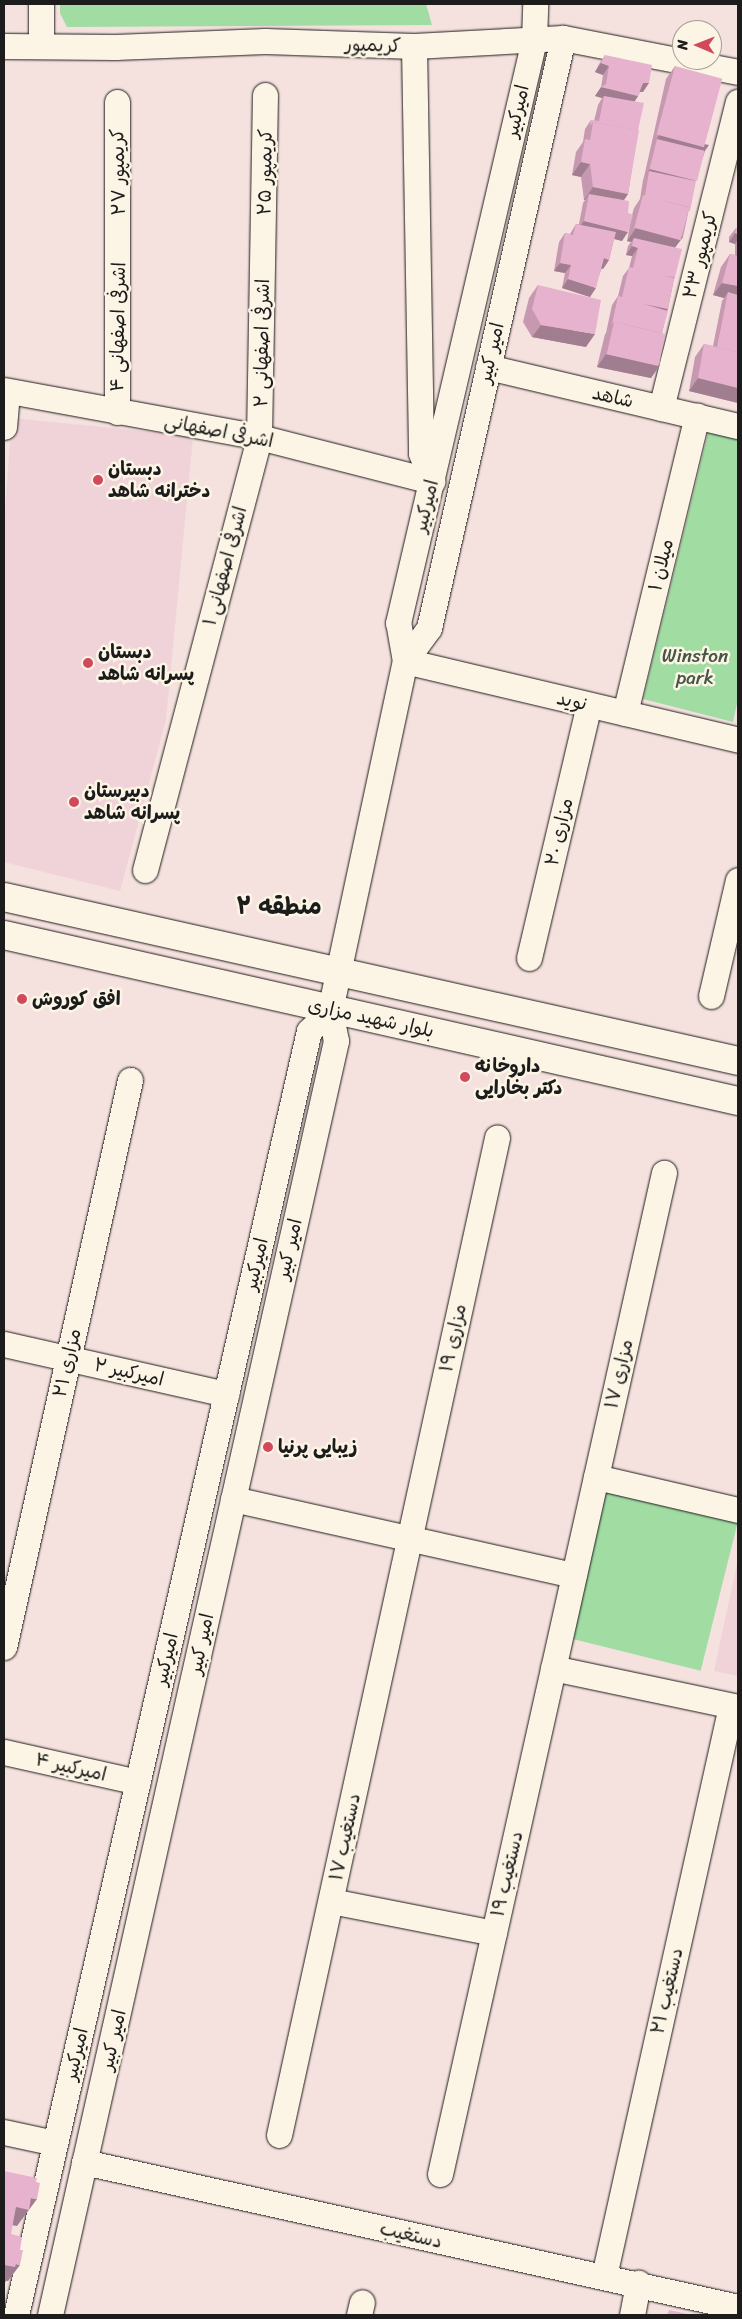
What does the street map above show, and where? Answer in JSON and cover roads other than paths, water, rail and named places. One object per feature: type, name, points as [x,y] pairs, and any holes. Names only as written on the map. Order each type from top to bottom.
[{"type":"main road","name":"بلوار شهید مزاری","points":[[4,897],[738,1061]]},
{"type":"main road","name":"بلوار شهید مزاری","points":[[4,935],[330,1010],[519,1049],[738,1101]]},
{"type":"street","points":[[41,4],[42,46]]},
{"type":"street","name":"امیرکبیر","points":[[338,973],[406,661],[398,623],[534,40],[535,4]]},
{"type":"street","name":"کریمپور","points":[[4,46],[266,41],[414,46],[563,38],[738,72]]},
{"type":"street","name":"امیر کبیر","points":[[406,661],[429,628],[563,38]]},
{"type":"street","points":[[414,46],[421,453],[432,480]]},
{"type":"street","name":"کریمپور ۲۵","points":[[264,249],[265,96]]},
{"type":"street","name":"کریمپور ۲۷","points":[[118,102],[119,242]]},
{"type":"street","name":"کریمپور ۲۳","points":[[661,408],[738,102]]},
{"type":"street","name":"اشرفی اصفهانی ۴","points":[[117,412],[119,242]]},
{"type":"street","name":"اشرفی اصفهانی ۲","points":[[259,437],[264,249]]},
{"type":"street","name":"شاهد","points":[[488,367],[738,426]]},
{"type":"street","points":[[4,426],[6,391]]},
{"type":"street","name":"اشرفی اصفهانی","points":[[6,391],[259,437],[432,480]]},
{"type":"street","name":"میلان ۱","points":[[624,713],[697,416]]},
{"type":"street","name":"اشرفی اصفهانی ۱","points":[[145,870],[259,437]]},
{"type":"street","name":"نوید","points":[[406,661],[738,740]]},
{"type":"street","name":"مزاری ۲۰","points":[[529,958],[589,705]]},
{"type":"street","points":[[711,996],[738,880]]},
{"type":"street","name":"امیر کبیر","points":[[50,2315],[135,1945],[336,1041],[330,1010],[338,973]]},
{"type":"street","name":"امیرکبیر","points":[[16,2315],[309,1031],[330,1010]]},
{"type":"street","name":"مزاری ۲۱","points":[[4,1647],[130,1080]]},
{"type":"street","name":"مزاری ۱۹","points":[[410,1538],[497,1138]]},
{"type":"street","name":"مزاری ۱۷","points":[[574,1575],[664,1173]]},
{"type":"street","name":"امیرکبیر ۲","points":[[4,1344],[226,1394]]},
{"type":"street","points":[[596,1477],[738,1510]]},
{"type":"street","points":[[233,1499],[574,1575]]},
{"type":"street","name":"دستغیب ۱۷","points":[[280,2135],[410,1538]]},
{"type":"street","name":"دستغیب ۱۹","points":[[440,2174],[574,1575]]},
{"type":"street","points":[[174,1621],[204,1628]]},
{"type":"street","points":[[553,1668],[734,1706]]},
{"type":"street","name":"دستغیب ۲۱","points":[[604,2276],[734,1706]]},
{"type":"street","name":"امیرکبیر ۴","points":[[4,1752],[138,1782]]},
{"type":"street","points":[[330,1901],[494,1933]]},
{"type":"street","points":[[102,1936],[135,1945]]},
{"type":"street","points":[[4,2132],[55,2143]]},
{"type":"street","name":"دستغیب","points":[[84,2162],[638,2283],[738,2307]]},
{"type":"street","points":[[632,2315],[638,2283]]},
{"type":"place","name":"دبستان دخترانه شاهد","points":[[98,480]]},
{"type":"place","name":"دبستان پسرانه شاهد","points":[[88,663]]},
{"type":"place","name":"دبیرستان پسرانه شاهد","points":[[74,802]]},
{"type":"place","name":"افق کوروش","points":[[22,999]]},
{"type":"place","name":"داروخانه دکتر بخارایی","points":[[465,1077]]},
{"type":"place","name":"زیبایی پرنیا","points":[[268,1447]]},
{"type":"district","name":"منطقه ۲","points":[[279,907]]},
{"type":"park label","name":"Winston park","points":[[695,667]]}]
